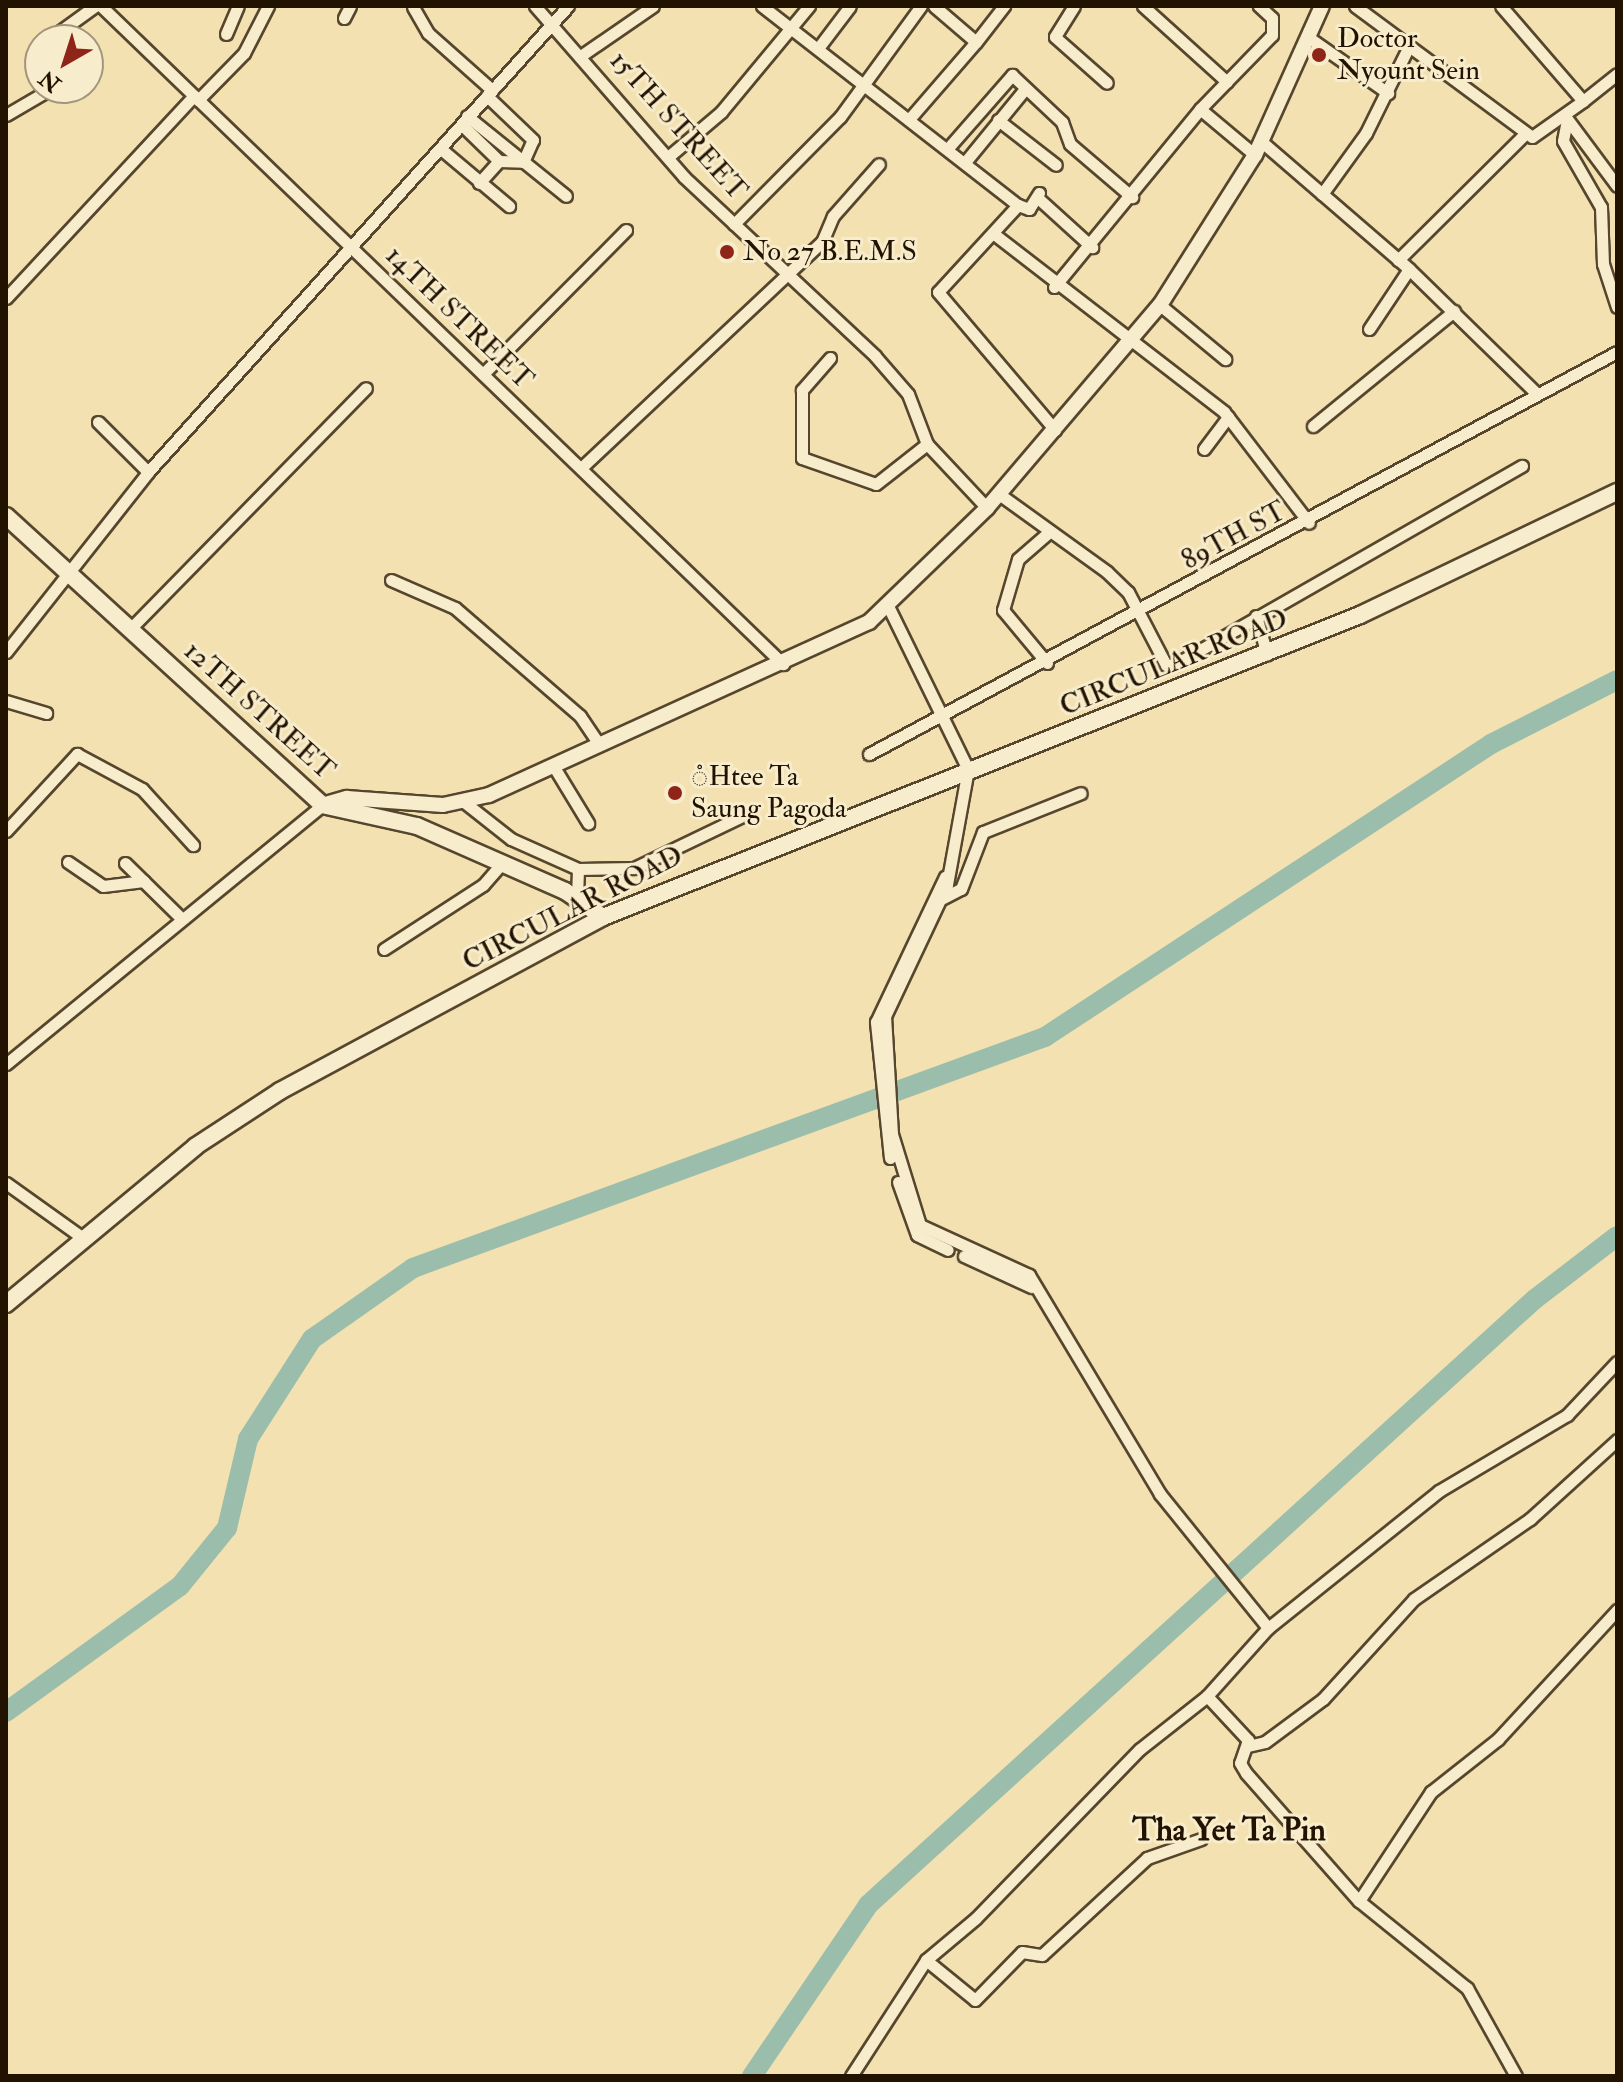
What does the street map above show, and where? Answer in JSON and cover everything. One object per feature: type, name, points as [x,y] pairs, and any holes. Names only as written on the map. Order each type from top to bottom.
[{"type":"main road","name":"CIRCULAR ROAD","points":[[6,1304],[196,1146],[280,1091],[603,917],[968,769],[1267,654],[1617,492]]},
{"type":"main road","name":"12TH STREET","points":[[6,516],[322,805],[417,826],[503,862],[577,899],[603,917]]},
{"type":"street","points":[[70,24],[95,6]]},
{"type":"street","name":"14TH STREET","points":[[102,6],[783,664]]},
{"type":"street","points":[[226,34],[238,6]]},
{"type":"street","points":[[6,298],[196,98],[244,53],[268,6]]},
{"type":"street","points":[[344,18],[350,6]]},
{"type":"street","name":"15TH STREET","points":[[535,6],[582,55],[668,157],[908,394],[927,444],[987,508]]},
{"type":"street","points":[[6,652],[66,570],[148,472],[353,249],[568,6]]},
{"type":"street","points":[[582,55],[653,6]]},
{"type":"street","points":[[668,157],[721,112],[809,6]]},
{"type":"street","points":[[819,47],[850,6]]},
{"type":"street","points":[[734,224],[840,117],[921,6]]},
{"type":"street","points":[[934,6],[976,42]]},
{"type":"street","points":[[911,117],[1004,6]]},
{"type":"street","points":[[1074,6],[1055,37],[1107,83]]},
{"type":"street","points":[[1143,6],[1227,82]]},
{"type":"street","points":[[1054,287],[1092,247],[1200,109],[1275,28],[1259,6]]},
{"type":"street","points":[[6,1064],[180,917],[322,805],[347,798],[464,802],[554,767],[598,743],[848,638],[987,508],[1160,305],[1258,149],[1322,6]]},
{"type":"street","points":[[1355,6],[1523,136]]},
{"type":"street","points":[[1501,6],[1583,101]]},
{"type":"street","points":[[413,7],[428,33],[533,140],[523,162]]},
{"type":"street","points":[[768,8],[911,117],[1018,205],[1029,209],[1039,196],[1092,247]]},
{"type":"street","points":[[1308,37],[1388,93]]},
{"type":"street","points":[[1322,194],[1388,93],[1408,48]]},
{"type":"street","points":[[1398,260],[1523,136],[1566,118],[1617,74]]},
{"type":"street","points":[[949,147],[1012,75],[1062,122],[1070,144],[1132,197]]},
{"type":"street","points":[[966,161],[1025,89]]},
{"type":"street","points":[[6,115],[25,104]]},
{"type":"street","points":[[1200,109],[1322,194],[1409,269],[1537,394]]},
{"type":"street","points":[[1566,118],[1617,186]]},
{"type":"street","points":[[1566,118],[1563,141],[1601,207],[1603,264],[1617,307]]},
{"type":"street","points":[[464,120],[499,161],[523,162]]},
{"type":"street","points":[[464,120],[566,196]]},
{"type":"street","points":[[998,120],[1056,165]]},
{"type":"street","points":[[441,149],[509,206]]},
{"type":"street","points":[[479,183],[499,161]]},
{"type":"street","points":[[581,468],[788,275],[879,164]]},
{"type":"street","points":[[1018,205],[938,292],[1055,430]]},
{"type":"street","points":[[483,374],[626,230]]},
{"type":"street","points":[[994,234],[1054,287],[1228,417],[1309,523]]},
{"type":"street","points":[[1369,329],[1409,269]]},
{"type":"street","points":[[1160,305],[1225,359]]},
{"type":"street","points":[[1313,426],[1454,311]]},
{"type":"street","name":"89TH ST","points":[[869,754],[1140,614],[1617,352]]},
{"type":"street","points":[[830,358],[802,390],[802,458],[876,484],[927,444]]},
{"type":"street","points":[[130,629],[366,388]]},
{"type":"street","points":[[1204,449],[1228,417]]},
{"type":"street","points":[[98,422],[148,472]]},
{"type":"street","points":[[999,494],[1048,533],[1107,572],[1140,614],[1166,665],[1174,665],[1522,466]]},
{"type":"street","points":[[1047,663],[1003,610],[1018,559],[1048,533]]},
{"type":"street","points":[[391,580],[455,608],[580,716],[598,743]]},
{"type":"street","points":[[882,1086],[885,1016],[943,898],[968,769],[939,718],[887,604]]},
{"type":"street","points":[[1256,616],[1267,654]]},
{"type":"street","points":[[6,701],[46,713]]},
{"type":"street","points":[[7,832],[77,754],[142,789],[193,845]]},
{"type":"street","points":[[554,767],[588,823]]},
{"type":"street","points":[[943,898],[961,889],[983,832],[1081,793]]},
{"type":"street","points":[[464,802],[511,839],[578,869],[634,868],[740,817]]},
{"type":"street","points":[[68,862],[103,886],[144,881]]},
{"type":"street","points":[[384,949],[483,885],[503,862]]},
{"type":"street","points":[[125,863],[180,917]]},
{"type":"street","points":[[577,899],[578,869]]},
{"type":"street","points":[[949,870],[880,1004],[882,1086],[888,1136],[917,1235],[1012,1273],[1038,1293],[1160,1494],[1212,1564],[1268,1628]]},
{"type":"street","points":[[6,1183],[83,1238]]},
{"type":"street","points":[[851,2076],[926,1960],[976,1918],[1140,1749],[1207,1696],[1268,1628],[1439,1491],[1567,1415],[1617,1362]]},
{"type":"street","points":[[1248,1746],[1265,1742],[1323,1699],[1414,1599],[1530,1519],[1617,1440]]},
{"type":"street","points":[[1359,1901],[1431,1792],[1498,1739],[1617,1610]]},
{"type":"street","points":[[1207,1696],[1248,1746]]},
{"type":"street","points":[[1248,1746],[1240,1763],[1246,1773],[1359,1901],[1467,1988],[1516,2076]]},
{"type":"street","points":[[926,1960],[975,2000],[1022,1952],[1042,1955],[1147,1858],[1201,1839]]},
{"type":"waterway","points":[[6,1712],[180,1586],[227,1528],[248,1439],[312,1339],[413,1268],[1045,1037],[1491,744],[1617,680]]},
{"type":"waterway","points":[[752,2076],[868,1905],[1535,1299],[1617,1236]]},
{"type":"place","name":"Doctor Nyount Sein","points":[[1319,55]]},
{"type":"place","name":"No 27 B.E.M.S","points":[[727,252]]},
{"type":"place","name":"ံHtee Ta Saung Pagoda","points":[[675,793]]},
{"type":"district","name":"Tha Yet Ta Pin","points":[[1229,1830]]}]
